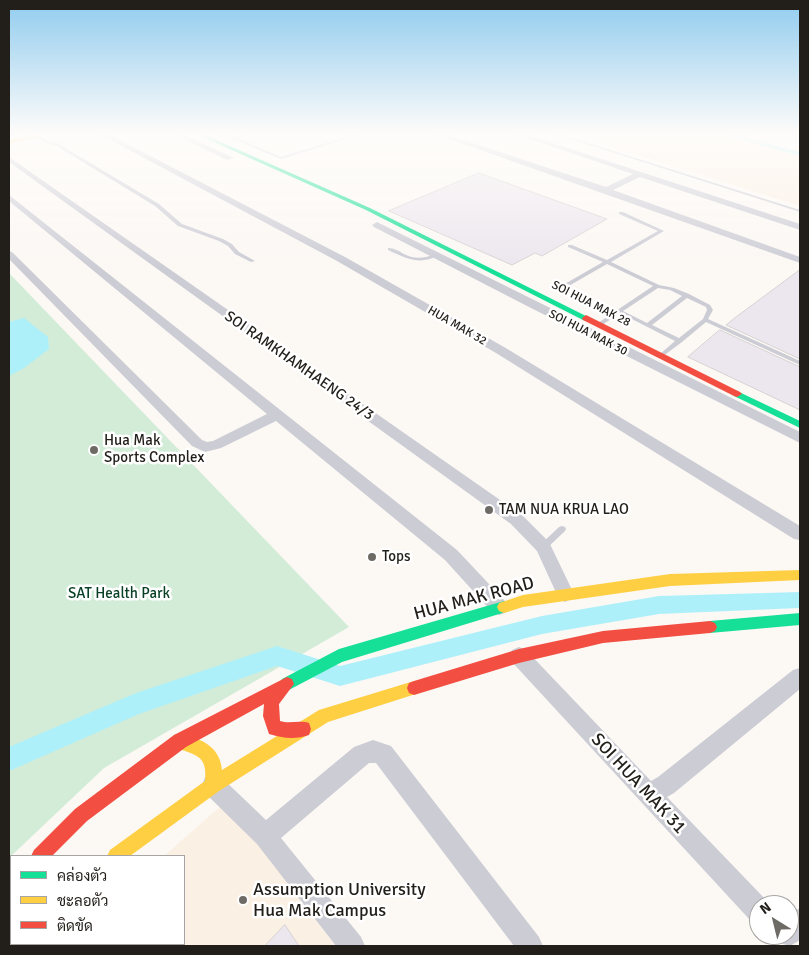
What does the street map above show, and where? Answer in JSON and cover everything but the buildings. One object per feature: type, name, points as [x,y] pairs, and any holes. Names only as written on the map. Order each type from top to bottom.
[{"type":"main road","name":"SOI HUA MAK 28","points":[[302,180],[368,209],[800,425]]},
{"type":"main road","name":"HUA MAK ROAD","points":[[41,855],[82,815],[180,741],[339,656],[499,607],[565,594],[670,580],[800,575]]},
{"type":"main road","points":[[117,855],[213,785],[324,715],[518,656],[603,637],[797,622]]},
{"type":"main road","points":[[288,683],[272,699],[268,712],[270,720],[275,728],[285,730],[303,729]]},
{"type":"main road","points":[[180,741],[201,746],[211,754],[216,775],[213,785]]},
{"type":"street","name":"SOI RAMKHAMHAENG 24/3","points":[[37,180],[517,520],[543,547],[565,594]]},
{"type":"street","name":"HUA MAK 32","points":[[189,180],[340,259],[492,345],[800,534]]},
{"type":"street","points":[[575,180],[800,260]]},
{"type":"street","points":[[606,190],[628,180]]},
{"type":"street","points":[[656,180],[800,228]]},
{"type":"street","points":[[9,197],[451,555],[499,607]]},
{"type":"street","name":"SOI HUA MAK 30","points":[[377,224],[624,352],[800,438]]},
{"type":"street","points":[[9,254],[198,443],[205,447],[216,445],[278,414]]},
{"type":"street","name":"SOI HUA MAK 31","points":[[518,656],[749,900]]},
{"type":"street","points":[[648,794],[666,785],[800,677]]},
{"type":"street","points":[[264,836],[362,755],[373,751],[383,754],[530,946]]},
{"type":"street","points":[[213,785],[264,836],[352,946]]},
{"type":"lane","points":[[115,180],[157,205],[180,225],[221,240],[237,253],[253,261]]},
{"type":"lane","points":[[701,180],[800,211]]},
{"type":"lane","points":[[558,290],[662,231],[621,213]]},
{"type":"lane","points":[[570,246],[657,286],[672,289],[708,306],[710,310],[705,320],[662,355]]},
{"type":"lane","points":[[390,249],[416,261],[436,255]]},
{"type":"lane","points":[[600,324],[657,286]]},
{"type":"lane","points":[[648,325],[687,295]]},
{"type":"lane","points":[[619,311],[680,341]]},
{"type":"lane","points":[[705,320],[800,364]]},
{"type":"lane","points":[[543,547],[562,529]]},
{"type":"shaded area","points":[[716,180],[800,180],[800,206]]},
{"type":"shaded area","name":"Assumption University Hua Mak Campus","points":[[229,799],[335,946],[65,946],[185,945],[185,855],[165,855]]},
{"type":"green space","name":"Hua Mak Sports Complex","points":[[9,273],[349,627],[104,768],[9,858]]},
{"type":"water","points":[[24,318],[48,337],[49,349],[24,368],[9,376],[9,322]]},
{"type":"waterway","points":[[9,759],[136,704],[277,656],[340,676],[542,625],[659,605],[800,600]]},
{"type":"traffic: fast","points":[[302,180],[368,209],[586,318]]},
{"type":"traffic: fast","points":[[737,394],[800,425]]},
{"type":"traffic: fast","points":[[287,684],[339,656],[504,607]]},
{"type":"traffic: fast","points":[[710,627],[800,619]]},
{"type":"traffic: slow","points":[[504,607],[523,601],[670,580],[800,575]]},
{"type":"traffic: slow","points":[[117,855],[213,785],[324,715],[414,688]]},
{"type":"traffic: slow","points":[[180,741],[204,750],[208,754],[214,766],[213,785]]},
{"type":"traffic: jam","points":[[586,318],[737,394]]},
{"type":"traffic: jam","points":[[414,688],[519,656],[603,637],[710,627]]},
{"type":"traffic: jam","points":[[41,855],[81,815],[180,741],[287,684]]},
{"type":"traffic: jam","points":[[283,687],[275,696],[271,706],[272,722],[275,728],[285,730],[303,729]]},
{"type":"place","name":"Hua Mak Sports Complex","points":[[94,450]]},
{"type":"place","name":"TAM NUA KRUA LAO","points":[[489,510]]},
{"type":"place","name":"Tops","points":[[372,557]]},
{"type":"place","name":"Assumption University Hua Mak Campus","points":[[243,900]]},
{"type":"park label","name":"SAT Health Park","points":[[119,594]]}]
